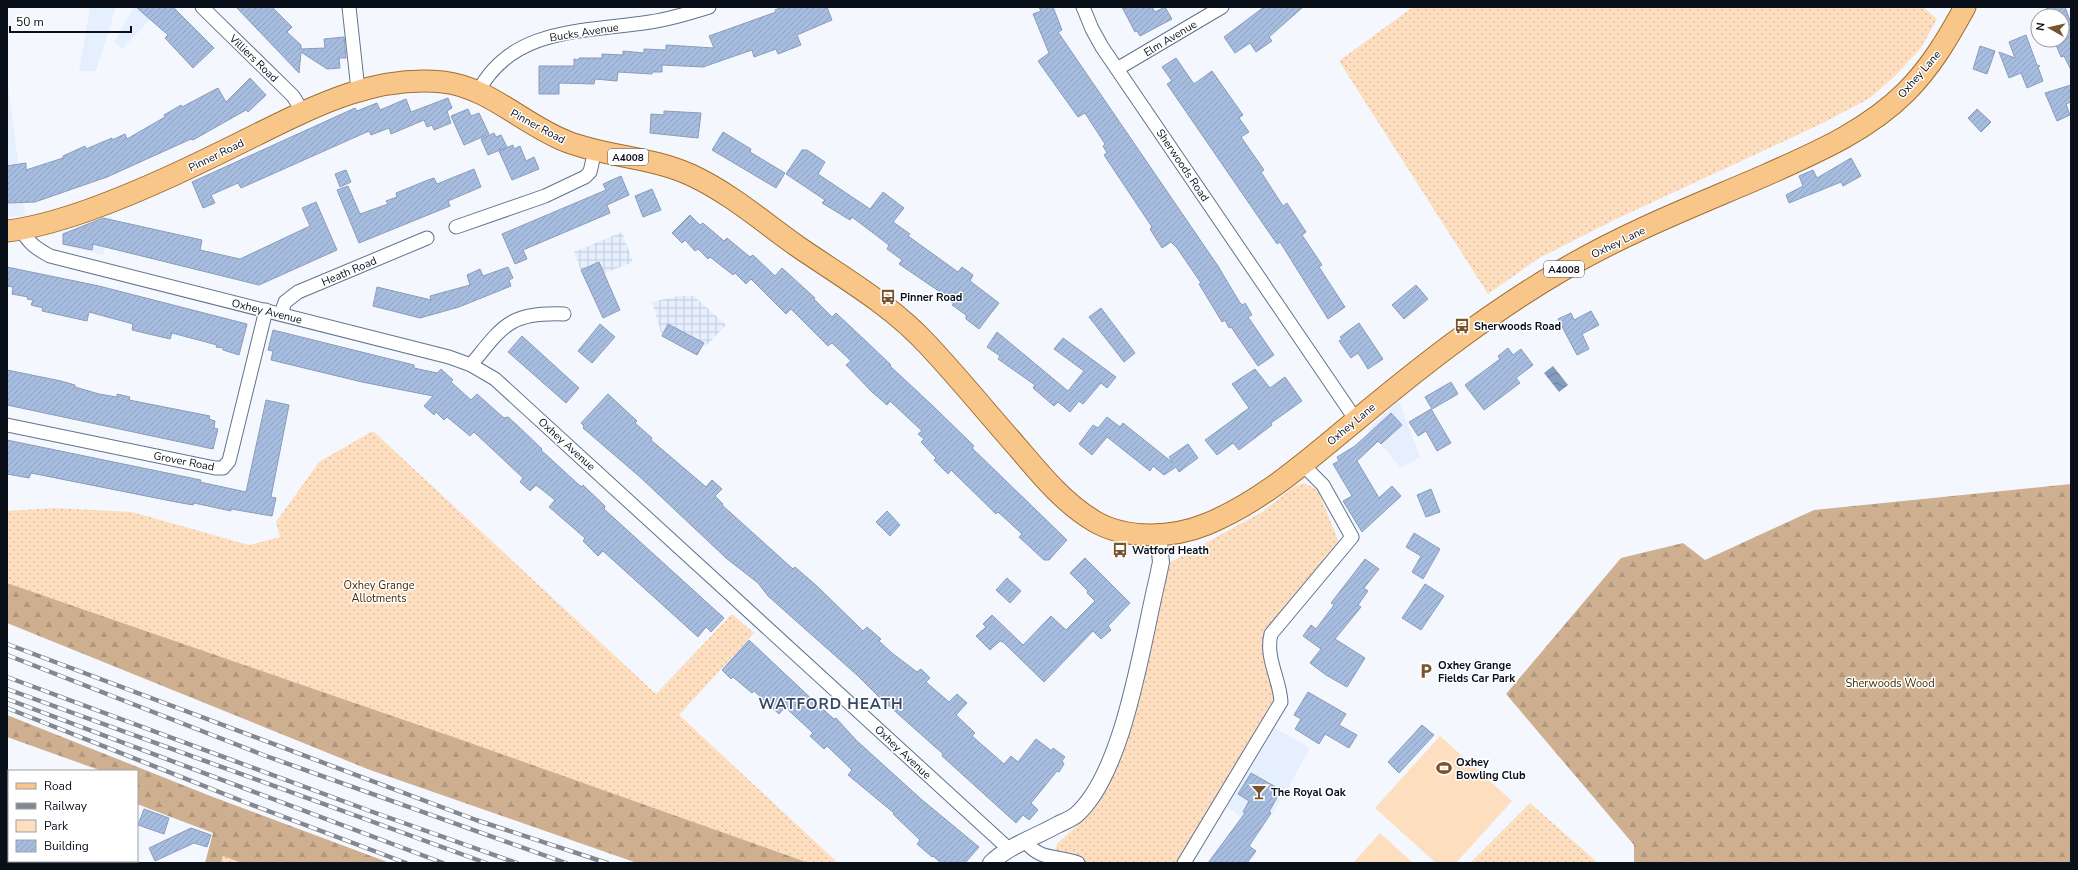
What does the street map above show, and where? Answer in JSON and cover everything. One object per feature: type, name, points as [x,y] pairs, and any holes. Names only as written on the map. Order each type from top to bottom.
[{"type":"main road","name":"Oxhey Lane","points":[[1158,534],[1183,531],[1207,524],[1276,486],[1437,354],[1494,312],[1569,266],[1652,226],[1816,152],[1863,126],[1882,113],[1904,94],[1925,71],[1944,45],[1965,7]]},
{"type":"main road","name":"Pinner Road","points":[[14,230],[53,222],[121,199],[182,172],[330,99],[383,84],[426,81],[462,85],[478,92],[550,134],[572,144],[668,166],[691,175],[724,193],[801,249],[879,301],[903,321],[926,343],[1035,468],[1079,511],[1105,527],[1118,532],[1158,534]]},
{"type":"street","name":"Villiers Road","points":[[202,7],[293,96],[303,112]]},
{"type":"street","points":[[349,7],[358,90]]},
{"type":"street","name":"Bucks Avenue","points":[[478,92],[488,75],[508,57],[528,45],[544,38],[561,33],[651,22],[709,7]]},
{"type":"street","name":"Sherwoods Road","points":[[1083,7],[1092,29],[1117,69],[1356,420]]},
{"type":"street","name":"Elm Avenue","points":[[1117,69],[1222,7]]},
{"type":"street","points":[[456,227],[545,196],[586,177],[590,172],[595,150]]},
{"type":"street","name":"Oxhey Avenue","points":[[14,230],[33,246],[50,256],[266,310],[471,364],[495,379],[506,388],[1010,850]]},
{"type":"street","name":"Heath Road","points":[[281,314],[285,302],[298,292],[427,238]]},
{"type":"street","name":"Grover Road","points":[[7,425],[215,468],[223,468],[229,460],[266,310]]},
{"type":"street","points":[[471,364],[503,327],[513,320],[542,313],[564,314]]},
{"type":"street","points":[[1184,863],[1281,702],[1280,690],[1270,660],[1269,644],[1272,634],[1352,537],[1323,486],[1303,465]]},
{"type":"street","points":[[991,863],[1010,850],[1075,815],[1091,797],[1105,771],[1120,735],[1129,703],[1157,581],[1161,562],[1158,534]]},
{"type":"street","points":[[1026,842],[1032,850],[1044,856],[1058,857],[1078,863]]},
{"type":"shaded area","points":[[90,7],[116,7],[96,71],[79,71]]},
{"type":"shaded area","points":[[134,7],[162,7],[122,49],[114,42]]},
{"type":"shaded area","points":[[7,77],[25,216],[7,217]]},
{"type":"shaded area","points":[[112,216],[103,255],[62,245],[62,233]]},
{"type":"shaded area","points":[[622,232],[633,262],[585,281],[574,252]]},
{"type":"shaded area","points":[[679,296],[694,296],[726,325],[706,346],[669,324],[662,336],[652,302]]},
{"type":"shaded area","points":[[1399,401],[1420,457],[1401,468],[1368,429]]},
{"type":"shaded area","points":[[1275,728],[1310,748],[1283,797],[1261,831],[1227,807]]},
{"type":"green space","points":[[1413,7],[1923,7],[1937,19],[1921,48],[1895,76],[1870,98],[1823,123],[1614,220],[1539,258],[1488,294],[1339,61]]},
{"type":"green space","name":"Oxhey Grange Allotments","points":[[373,431],[656,694],[732,614],[754,633],[679,715],[838,863],[809,863],[465,741],[7,583],[7,511],[55,508],[132,512],[249,545],[280,537],[276,522],[319,462]]},
{"type":"green space","points":[[1304,483],[1318,490],[1340,545],[1264,634],[1264,647],[1278,700],[1177,863],[1085,863],[1059,853],[1055,849],[1057,844],[1082,821],[1096,805],[1111,778],[1123,749],[1133,720],[1159,599],[1166,569],[1169,563],[1262,512],[1295,486]]},
{"type":"green space","name":"Sherwoods Wood","points":[[2071,484],[2071,863],[1634,863],[1634,845],[1506,694],[1621,558],[1683,543],[1705,560],[1814,510]]},
{"type":"green space","points":[[7,583],[465,741],[809,863],[637,863],[370,770],[7,623]]},
{"type":"green space","points":[[7,715],[213,797],[390,863],[242,863],[223,856],[221,863],[205,863],[213,833],[138,804],[138,770],[99,770],[7,737]]},
{"type":"green space","name":"Oxhey Bowling Club","points":[[1440,736],[1512,801],[1456,863],[1436,863],[1375,808]]},
{"type":"green space","points":[[1530,803],[1598,863],[1470,863]]},
{"type":"green space","points":[[1380,833],[1413,863],[1353,863]]},
{"type":"green space","points":[[223,855],[242,863],[221,863]]},
{"type":"water","points":[[1553,366],[1568,385],[1559,392],[1544,373]]},
{"type":"building","points":[[136,7],[173,7],[214,48],[193,68],[165,38],[168,35]]},
{"type":"building","points":[[236,7],[272,7],[292,27],[287,32],[301,45],[301,49],[325,48],[324,39],[344,37],[346,58],[339,58],[340,68],[327,69],[301,52],[299,73]]},
{"type":"building","points":[[782,7],[827,7],[832,20],[797,35],[801,45],[778,54],[776,49],[754,57],[752,50],[703,67],[662,65],[662,72],[652,72],[652,74],[618,72],[617,81],[595,79],[594,84],[559,83],[559,94],[539,94],[539,66],[574,66],[574,59],[602,58],[602,54],[623,55],[623,51],[644,53],[644,49],[666,50],[666,45],[714,48],[709,36],[776,12],[775,10]]},
{"type":"building","points":[[1039,7],[1053,7],[1062,30],[1058,32],[1218,266],[1240,303],[1243,305],[1245,303],[1252,315],[1248,317],[1274,355],[1258,366],[1231,327],[1229,328],[1225,320],[1222,322],[1199,284],[1201,283],[1177,248],[1171,242],[1162,248],[1150,229],[1152,227],[1104,155],[1107,153],[1103,146],[1105,144],[1085,113],[1078,117],[1038,61],[1049,53],[1033,14],[1041,11]]},
{"type":"building","points":[[1122,7],[1152,7],[1155,12],[1165,7],[1172,19],[1140,36],[1137,31],[1135,32]]},
{"type":"building","points":[[1264,7],[1303,7],[1269,37],[1272,41],[1256,52],[1250,43],[1235,53],[1224,37]]},
{"type":"building","points":[[2046,7],[2065,8],[2046,8]]},
{"type":"building","points":[[2070,20],[2071,70],[2064,56],[2061,57],[2057,48],[2070,48]]},
{"type":"building","points":[[2026,35],[2037,65],[2040,66],[2038,67],[2043,81],[2027,88],[2021,73],[2009,78],[1999,52],[2015,58],[2009,42]]},
{"type":"building","points":[[1980,46],[1995,51],[1987,74],[1973,69]]},
{"type":"building","points":[[1176,58],[1194,84],[1212,71],[1243,115],[1239,118],[1249,132],[1241,137],[1264,170],[1261,172],[1283,206],[1287,203],[1306,232],[1302,235],[1322,265],[1319,267],[1345,307],[1328,319],[1280,242],[1277,244],[1167,84],[1172,81],[1162,67]]},
{"type":"building","points":[[250,78],[266,95],[248,112],[246,110],[193,140],[191,139],[107,177],[35,202],[7,203],[7,166],[26,163],[26,170],[63,158],[63,156],[85,146],[86,149],[125,134],[127,139],[165,117],[164,115],[181,105],[182,107],[218,88],[226,102]]},
{"type":"building","points":[[2071,85],[2071,102],[2066,104],[2070,115],[2057,121],[2045,93]]},
{"type":"building","points":[[448,98],[452,108],[447,111],[451,123],[434,130],[432,125],[427,127],[424,120],[391,134],[389,128],[371,135],[369,131],[241,188],[238,183],[211,195],[215,203],[203,208],[192,182],[355,108],[357,111],[377,103],[380,110],[406,99],[411,112]]},
{"type":"building","points":[[468,109],[471,116],[479,113],[489,134],[464,145],[451,116]]},
{"type":"building","points":[[1977,109],[1991,122],[1981,132],[1968,118]]},
{"type":"building","points":[[664,111],[701,113],[698,138],[650,133],[651,114],[664,115]]},
{"type":"building","points":[[723,132],[751,149],[750,152],[785,173],[776,188],[712,150]]},
{"type":"building","points":[[494,133],[496,137],[501,135],[507,147],[488,155],[481,139]]},
{"type":"building","points":[[513,145],[514,149],[520,146],[526,161],[534,157],[539,169],[512,180],[499,151]]},
{"type":"building","points":[[802,150],[807,150],[825,162],[818,174],[870,209],[883,192],[904,208],[893,222],[910,234],[908,236],[958,272],[962,267],[973,275],[970,281],[999,303],[979,329],[966,319],[966,315],[952,305],[954,304],[945,297],[946,296],[899,264],[902,260],[887,249],[889,245],[852,217],[850,220],[822,203],[825,200],[786,174]]},
{"type":"building","points":[[1851,158],[1861,176],[1843,186],[1841,182],[1789,203],[1786,195],[1803,186],[1799,176],[1813,170],[1817,178]]},
{"type":"building","points":[[474,169],[481,187],[448,201],[450,206],[359,243],[337,190],[348,186],[360,214],[388,204],[386,201],[397,197],[396,193],[428,180],[434,178],[437,184]]},
{"type":"building","points":[[346,170],[351,182],[340,187],[335,174]]},
{"type":"building","points":[[621,176],[629,195],[607,205],[610,213],[523,250],[527,259],[515,264],[502,234],[606,190],[603,184]]},
{"type":"building","points":[[652,189],[661,210],[643,217],[635,196]]},
{"type":"building","points":[[316,202],[337,250],[259,285],[93,244],[92,250],[63,244],[63,234],[103,218],[202,240],[200,250],[240,259],[310,226],[302,208]]},
{"type":"building","points":[[690,215],[700,225],[703,223],[724,241],[727,238],[750,257],[753,255],[775,276],[782,268],[815,298],[814,299],[832,317],[836,313],[891,365],[890,366],[974,446],[972,448],[1067,540],[1049,560],[1044,560],[1019,537],[1022,534],[998,512],[996,514],[951,470],[948,474],[934,460],[936,458],[921,442],[924,439],[918,434],[922,431],[890,401],[887,405],[872,392],[846,365],[851,361],[832,343],[828,346],[791,309],[786,314],[751,279],[746,284],[735,273],[733,275],[710,257],[708,259],[698,249],[695,251],[685,240],[682,243],[672,233]]},
{"type":"building","points":[[599,262],[620,310],[603,318],[581,270]]},
{"type":"building","points":[[7,267],[99,286],[247,324],[239,355],[223,350],[223,348],[216,347],[217,345],[172,333],[170,339],[132,330],[133,324],[89,312],[87,321],[42,311],[43,308],[31,305],[33,300],[27,299],[28,297],[12,294],[13,287],[7,286]]},
{"type":"building","points":[[508,267],[513,278],[509,280],[511,286],[459,307],[420,318],[373,306],[377,287],[431,300],[430,296],[470,285],[467,275],[480,269],[483,276]]},
{"type":"building","points":[[1416,285],[1428,299],[1404,319],[1392,305]]},
{"type":"building","points":[[1101,308],[1135,353],[1124,362],[1089,317]]},
{"type":"building","points":[[1591,311],[1599,325],[1582,334],[1589,349],[1577,355],[1558,319],[1571,313],[1574,320]]},
{"type":"building","points":[[1359,323],[1383,359],[1368,369],[1358,353],[1351,358],[1339,341],[1342,339],[1340,337]]},
{"type":"building","points":[[600,324],[615,337],[592,363],[578,351]]},
{"type":"building","points":[[668,324],[704,343],[697,355],[662,336]]},
{"type":"building","points":[[273,330],[414,365],[414,368],[437,373],[441,369],[453,380],[451,382],[471,400],[477,394],[504,418],[508,417],[578,484],[582,487],[583,485],[605,506],[604,509],[724,618],[711,632],[706,627],[698,637],[603,551],[598,556],[583,541],[585,538],[549,507],[555,500],[536,485],[530,491],[520,482],[523,478],[474,432],[470,436],[447,417],[444,420],[436,412],[434,415],[424,406],[433,396],[362,382],[271,360],[273,351],[268,350]]},
{"type":"building","points":[[997,332],[1068,391],[1084,371],[1054,349],[1063,338],[1116,377],[1107,388],[1101,383],[1083,404],[1079,401],[1070,412],[1058,402],[1054,406],[1033,388],[1035,385],[998,359],[1000,356],[987,347]]},
{"type":"building","points":[[522,336],[579,388],[566,403],[508,352]]},
{"type":"building","points":[[1508,348],[1513,355],[1521,349],[1533,365],[1516,378],[1520,383],[1484,410],[1465,385],[1500,359],[1498,356]]},
{"type":"building","points":[[1255,369],[1270,388],[1285,377],[1302,401],[1271,423],[1272,425],[1239,450],[1233,443],[1217,455],[1205,440],[1249,408],[1232,384]]},
{"type":"building","points":[[7,370],[61,381],[99,394],[117,397],[117,394],[130,397],[129,400],[210,416],[209,419],[215,421],[214,428],[218,429],[213,449],[7,405]]},
{"type":"building","points":[[1451,382],[1458,394],[1432,409],[1425,397]]},
{"type":"building","points":[[608,394],[637,421],[635,423],[652,438],[651,440],[706,487],[712,480],[722,489],[715,496],[723,504],[722,505],[793,569],[795,567],[818,587],[863,631],[867,627],[881,639],[879,641],[892,653],[917,672],[921,669],[930,678],[926,682],[949,702],[957,694],[967,703],[956,715],[975,733],[972,736],[1004,764],[1011,756],[1018,762],[1036,739],[1052,751],[1053,748],[1065,757],[1062,761],[1064,764],[1059,772],[1057,771],[1031,803],[1038,810],[1029,820],[1023,815],[1016,823],[942,756],[943,754],[879,697],[858,676],[768,596],[758,583],[726,558],[640,477],[583,428],[584,426],[581,423]]},
{"type":"building","points":[[266,400],[289,405],[271,497],[276,498],[272,516],[231,509],[231,511],[194,503],[193,505],[176,502],[31,473],[29,478],[7,474],[7,440],[201,480],[200,482],[246,492]]},
{"type":"building","points":[[1431,409],[1451,443],[1437,451],[1426,431],[1418,436],[1409,422]]},
{"type":"building","points":[[1391,413],[1402,425],[1381,444],[1378,441],[1357,461],[1379,498],[1392,486],[1401,496],[1362,532],[1343,501],[1352,496],[1333,464],[1339,461],[1337,457],[1355,446]]},
{"type":"building","points":[[1107,417],[1120,427],[1123,423],[1173,463],[1169,457],[1188,444],[1198,458],[1179,472],[1176,467],[1164,475],[1153,466],[1150,471],[1107,437],[1092,455],[1079,444],[1093,425],[1098,428]]},
{"type":"building","points":[[1431,489],[1440,512],[1426,517],[1417,495]]},
{"type":"building","points":[[887,511],[900,525],[890,536],[876,522]]},
{"type":"building","points":[[1414,533],[1440,549],[1423,579],[1412,572],[1421,556],[1406,547]]},
{"type":"building","points":[[1085,558],[1130,603],[1108,626],[1111,630],[1101,639],[1093,631],[1044,682],[1003,642],[1000,641],[990,650],[976,636],[986,627],[983,624],[992,615],[1023,645],[1051,616],[1066,630],[1095,601],[1087,593],[1088,591],[1070,573]]},
{"type":"building","points":[[1365,559],[1379,569],[1364,588],[1368,591],[1358,605],[1361,607],[1335,639],[1365,658],[1347,687],[1326,675],[1310,663],[1321,649],[1303,636],[1311,625],[1316,629],[1334,605],[1331,603]]},
{"type":"building","points":[[1007,578],[1021,591],[1010,603],[996,590]]},
{"type":"building","points":[[1425,584],[1444,596],[1421,630],[1402,618]]},
{"type":"building","points":[[749,640],[817,704],[834,719],[836,718],[856,740],[921,799],[979,847],[965,863],[941,863],[933,856],[932,857],[917,844],[920,840],[893,814],[894,813],[848,775],[852,770],[827,746],[824,749],[810,736],[813,733],[785,707],[779,714],[754,691],[752,693],[733,677],[731,679],[722,670]]},
{"type":"building","points":[[1308,692],[1346,714],[1339,725],[1357,735],[1349,748],[1325,734],[1319,744],[1295,729],[1301,719],[1294,715]]},
{"type":"building","points":[[1422,725],[1434,735],[1399,773],[1388,762]]},
{"type":"building","points":[[1251,773],[1281,790],[1269,812],[1271,813],[1249,846],[1256,851],[1247,863],[1208,863],[1245,813],[1243,812],[1249,801],[1238,794]]},
{"type":"building","points":[[144,809],[169,818],[164,834],[138,825]]},
{"type":"building","points":[[191,828],[211,835],[207,847],[194,843],[155,861],[149,848]]},
{"type":"railway","points":[[7,644],[476,820],[607,863]]},
{"type":"railway","points":[[7,655],[266,756],[566,863]]},
{"type":"railway","points":[[7,677],[370,811],[517,863]]},
{"type":"railway","points":[[7,689],[486,863]]},
{"type":"railway","points":[[7,699],[443,863]]},
{"type":"railway","points":[[7,708],[247,803],[406,863]]},
{"type":"place","name":"Pinner Road","points":[[888,297]]},
{"type":"place","name":"Sherwoods Road","points":[[1462,326]]},
{"type":"place","name":"Watford Heath","points":[[1120,550]]},
{"type":"place","name":"Oxhey Grange Fields Car Park","points":[[1426,671]]},
{"type":"place","name":"Oxhey Bowling Club","points":[[1444,768]]},
{"type":"place","name":"The Royal Oak","points":[[1259,792]]},
{"type":"district","name":"WATFORD HEATH","points":[[831,704]]}]
